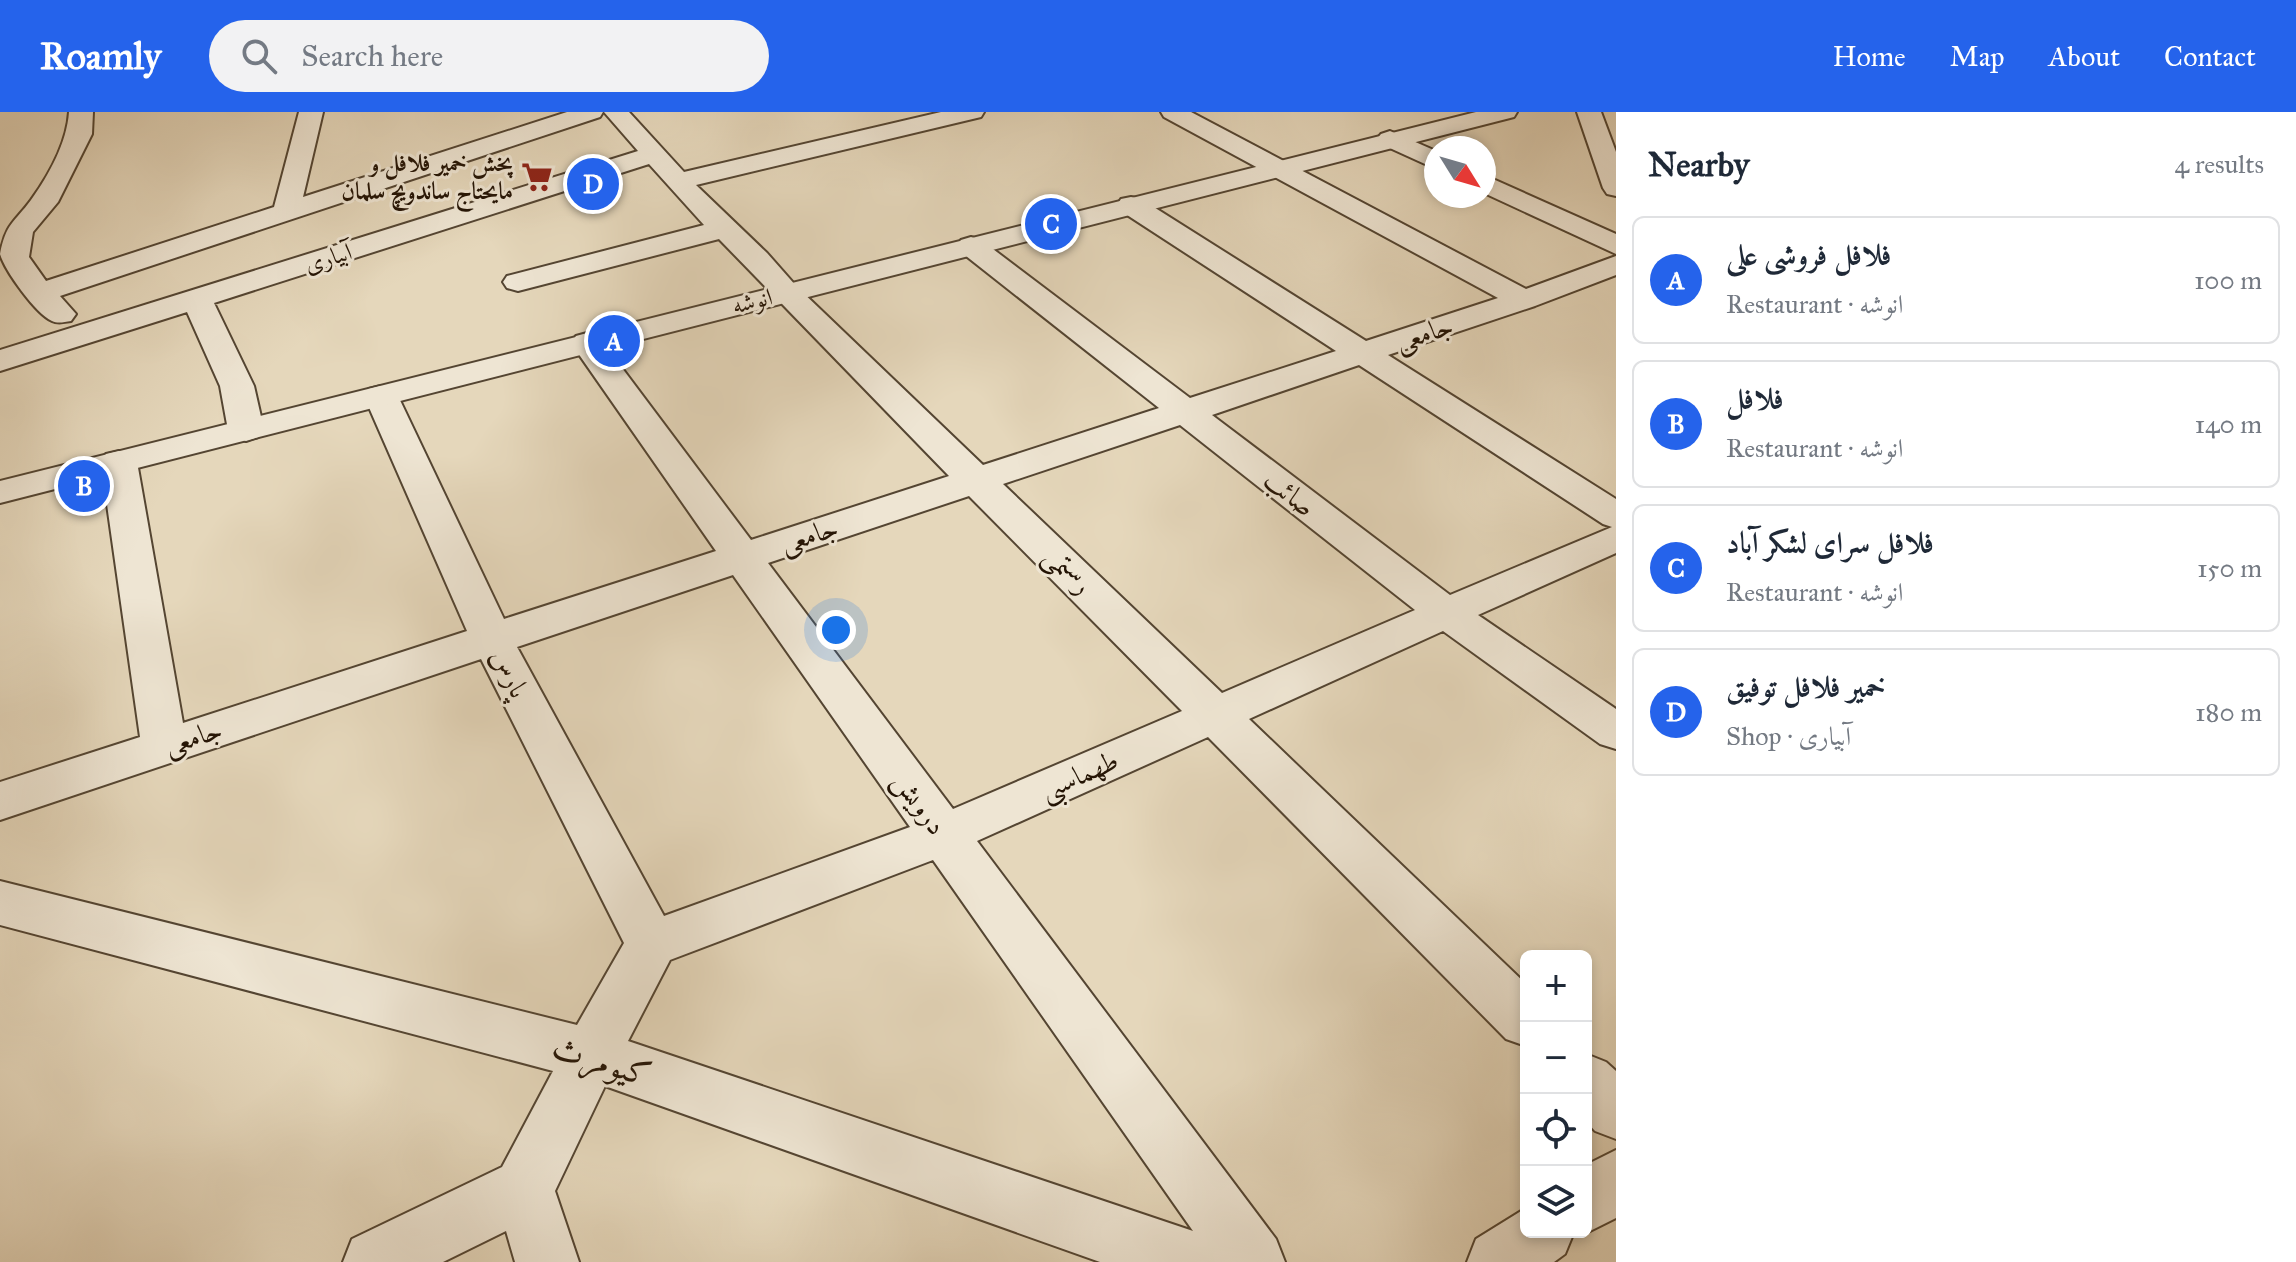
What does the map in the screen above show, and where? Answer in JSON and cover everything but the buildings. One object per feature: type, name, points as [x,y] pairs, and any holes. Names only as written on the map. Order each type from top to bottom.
[{"type":"street","points":[[81,112],[80,134],[64,169],[44,202],[19,231],[14,257],[39,293],[81,336]]},
{"type":"street","points":[[286,212],[311,112]]},
{"type":"street","points":[[39,293],[591,112]]},
{"type":"street","name":"رستمی","points":[[616,112],[786,293],[1520,1015]]},
{"type":"street","points":[[680,181],[972,112]]},
{"type":"street","points":[[1173,112],[1524,300]]},
{"type":"street","name":"انوشه","points":[[0,492],[1505,112]]},
{"type":"street","points":[[1589,112],[1616,188]]},
{"type":"street","points":[[1390,139],[1424,155]]},
{"type":"street","name":"آبیاری","points":[[0,361],[655,154]]},
{"type":"street","points":[[1496,189],[1616,245]]},
{"type":"street","points":[[1131,205],[1616,516]]},
{"type":"street","points":[[0,223],[31,217]]},
{"type":"street","points":[[518,282],[724,229]]},
{"type":"street","name":"صائب","points":[[971,246],[1446,613],[1616,732]]},
{"type":"street","name":"جامعی","points":[[0,801],[1524,300],[1616,265]]},
{"type":"street","points":[[197,299],[237,386],[246,430]]},
{"type":"street","name":"درویش","points":[[587,343],[1253,1262]]},
{"type":"street","name":"پارس","points":[[381,396],[492,639],[651,944]]},
{"type":"street","points":[[119,462],[164,747]]},
{"type":"street","name":"طهماسبی","points":[[651,944],[943,835],[1616,538]]},
{"type":"street","name":"کیومرث","points":[[0,903],[591,1055],[1190,1262]]},
{"type":"street","points":[[375,1262],[524,1189],[651,944]]},
{"type":"street","points":[[1592,1087],[1616,1111]]},
{"type":"street","points":[[1592,1198],[1616,1181]]},
{"type":"street","points":[[524,1189],[547,1262]]},
{"type":"street","points":[[1499,1262],[1534,1238]]},
{"type":"place","name":"پخش خمیر فلافل و مایحتاج ساندویچ سلمان","points":[[537,177]]},
{"type":"place","name":"خمیر فلافل توفیق","points":[[593,184]]},
{"type":"place","name":"فلافل سرای لشکر آباد","points":[[1051,224]]},
{"type":"place","name":"فلافل فروشی علی","points":[[614,341]]},
{"type":"place","name":"فلافل","points":[[84,486]]}]
